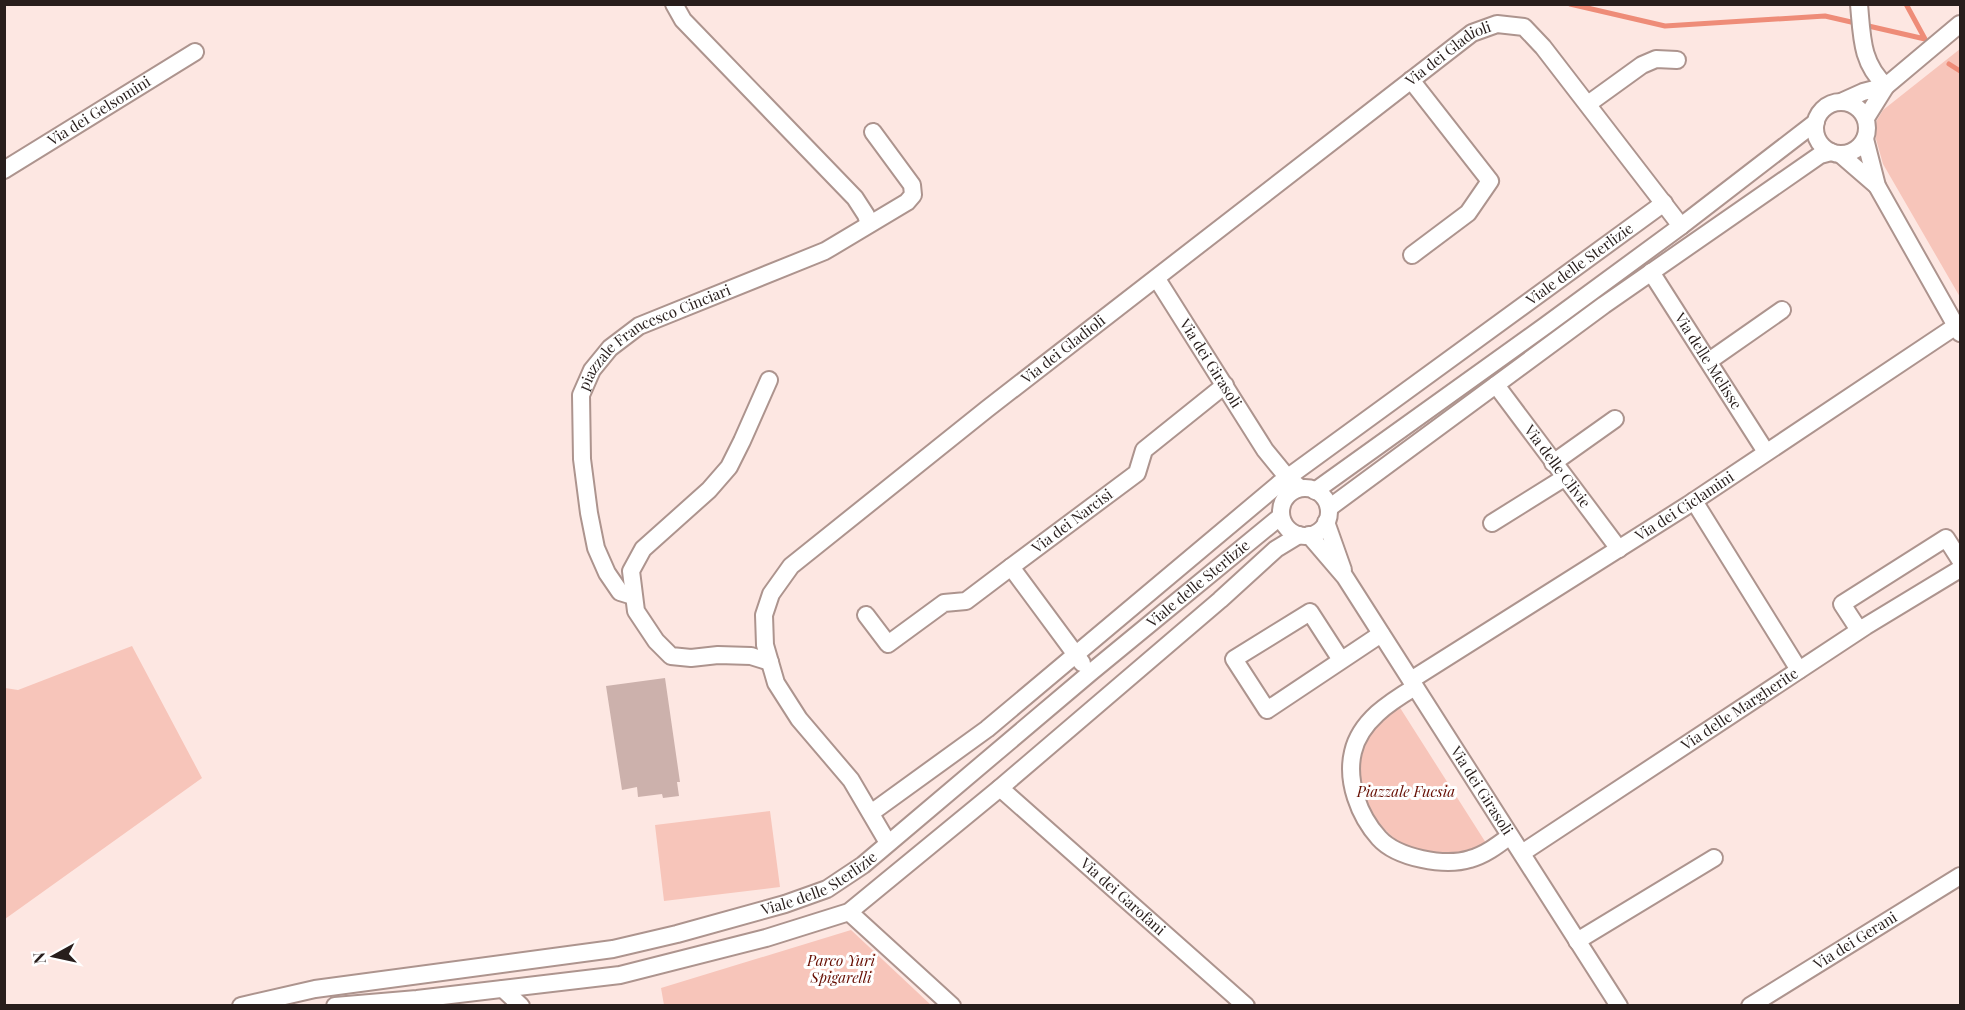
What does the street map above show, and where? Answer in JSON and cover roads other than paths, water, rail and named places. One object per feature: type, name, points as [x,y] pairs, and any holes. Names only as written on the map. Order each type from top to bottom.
[{"type":"street","points":[[674,4],[683,20],[855,198],[869,224]]},
{"type":"street","points":[[1859,4],[1863,47],[1873,74],[1886,86]]},
{"type":"street","name":"Via dei Gladioli","points":[[888,843],[851,780],[799,719],[776,683],[765,645],[765,615],[771,594],[791,566],[978,416],[1472,33],[1497,24],[1524,27],[1543,47],[1681,226]]},
{"type":"street","points":[[1866,118],[1886,86],[1960,24]]},
{"type":"street","name":"Via dei Gelsomini","points":[[4,170],[195,52]]},
{"type":"street","points":[[1588,104],[1642,65],[1656,59],[1677,60]]},
{"type":"street","points":[[1411,80],[1490,181],[1468,213],[1412,255]]},
{"type":"street","points":[[1878,186],[1836,153],[1823,147],[1815,131],[1819,113],[1825,107],[1833,102],[1843,101],[1863,92],[1886,86]]},
{"type":"street","points":[[1327,515],[1325,499],[1294,488],[1281,516],[1291,532],[1304,535],[1318,532],[1327,515],[1496,385],[1651,272],[1820,155],[1855,150],[1865,139],[1866,118],[1857,106],[1843,101]]},
{"type":"street","name":"Viale delle Sterlizie","points":[[1294,488],[1545,326],[1681,226],[1816,122]]},
{"type":"street","name":"piazzale Francesco Cinciari","points":[[633,596],[620,592],[607,573],[596,548],[589,513],[582,459],[581,395],[592,370],[610,348],[639,326],[825,251],[907,202],[913,195],[912,185],[873,132]]},
{"type":"street","points":[[1865,139],[1878,186],[1958,330]]},
{"type":"street","name":"Viale delle Sterlizie","points":[[871,813],[987,729],[1075,654],[1664,203]]},
{"type":"street","name":"Via delle Melisse","points":[[1651,272],[1766,452]]},
{"type":"street","name":"Via dei Girasoli","points":[[1157,279],[1265,450],[1294,488]]},
{"type":"street","points":[[1709,361],[1782,310]]},
{"type":"street","name":"Via dei Ciclamini","points":[[1413,683],[1766,452],[1958,330]]},
{"type":"street","name":"piazzale Francesco Cinciari","points":[[769,380],[729,467],[709,490],[643,549],[631,571],[636,611],[656,641],[671,656],[691,658],[718,655],[751,656],[770,662]]},
{"type":"street","name":"Via dei Narcisi","points":[[866,615],[888,644],[944,603],[966,601],[1137,473],[1144,450],[1225,385]]},
{"type":"street","name":"Via delle Clivie","points":[[1496,385],[1619,549]]},
{"type":"street","points":[[1553,463],[1616,420]]},
{"type":"street","points":[[1492,523],[1564,478]]},
{"type":"street","points":[[1694,501],[1799,670]]},
{"type":"street","name":"Via dei Girasoli","points":[[1327,515],[1345,577]]},
{"type":"street","name":"Viale delle Sterlizie","points":[[242,1005],[315,989],[613,949],[785,904],[827,889],[863,865],[1090,673],[1281,516]]},
{"type":"street","name":"Via dei Girasoli","points":[[1304,535],[1345,577],[1619,1005]]},
{"type":"street","name":"Viale delle Sterlizie","points":[[335,1005],[417,999],[620,975],[766,938],[849,912],[1000,788],[1220,600],[1276,549],[1304,535]]},
{"type":"street","points":[[1859,630],[1842,604],[1946,538],[1960,560]]},
{"type":"street","points":[[1011,567],[1090,673]]},
{"type":"street","name":"Via delle Margherite","points":[[1522,854],[1859,630],[1960,569]]},
{"type":"street","points":[[1341,660],[1310,612],[1234,659],[1267,710],[1381,634]]},
{"type":"street","points":[[1413,683],[1370,722],[1353,752],[1352,778],[1356,800],[1366,819],[1380,839],[1400,852],[1422,859],[1469,860],[1510,836]]},
{"type":"street","name":"Via dei Garofani","points":[[1000,788],[1246,1005]]},
{"type":"street","points":[[1577,941],[1714,858]]},
{"type":"street","name":"Via dei Gerani","points":[[1750,1005],[1960,876]]},
{"type":"street","points":[[849,912],[952,1005]]},
{"type":"street","points":[[503,989],[521,1005]]},
{"type":"waterway","points":[[1570,4],[1665,26],[1825,16],[1925,39]]},
{"type":"waterway","points":[[1906,4],[1925,39]]},
{"type":"waterway","points":[[1949,64],[1960,71]]},
{"type":"park label","name":"Piazzale Fucsia","points":[[1406,792]]},
{"type":"park label","name":"Parco Yuri Spigarelli","points":[[841,970]]}]
